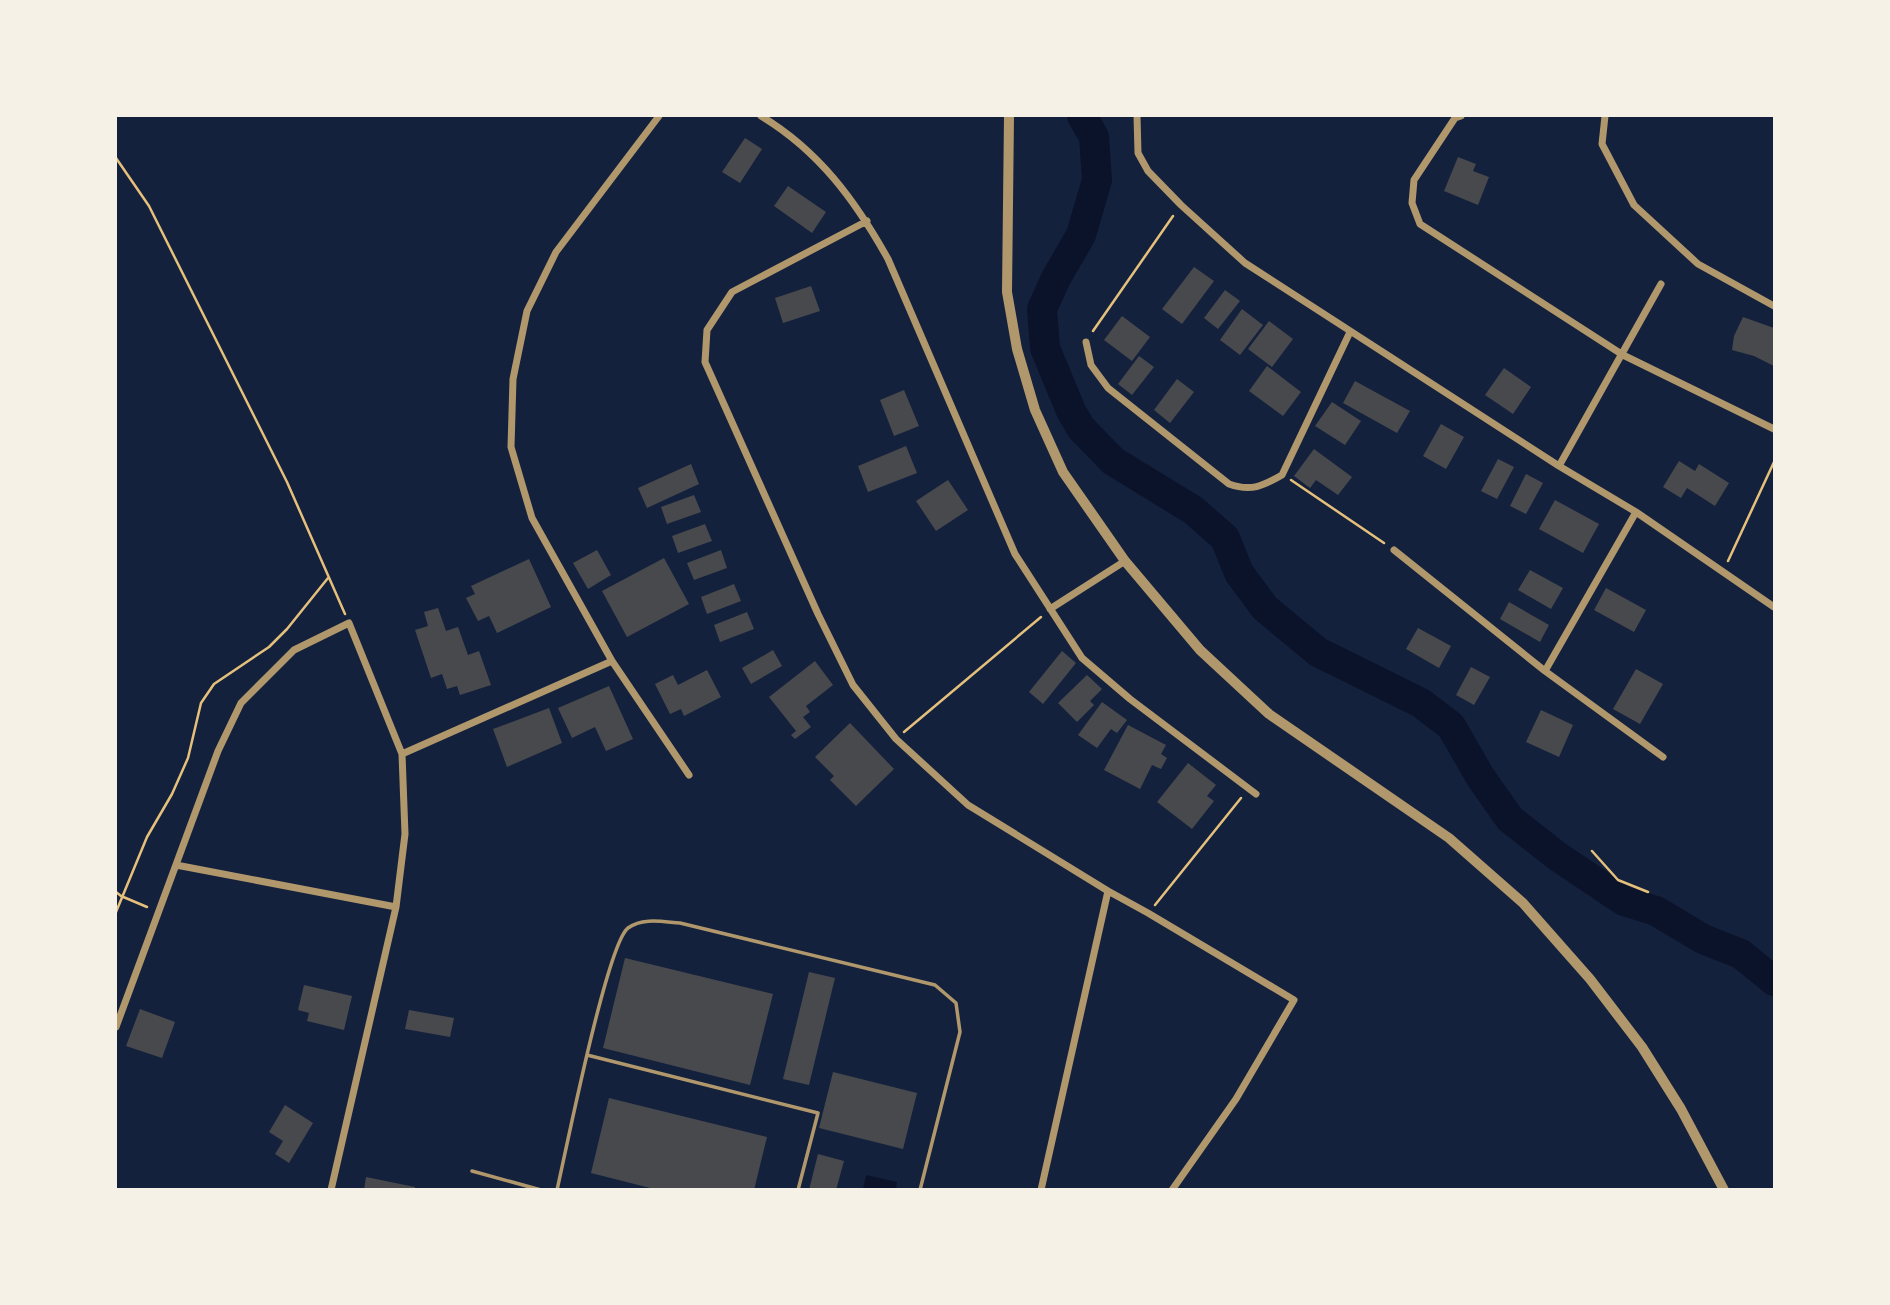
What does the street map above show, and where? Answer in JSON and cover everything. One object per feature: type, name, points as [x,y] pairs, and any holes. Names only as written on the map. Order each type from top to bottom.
[{"type":"street","points":[[659,116],[555,252],[527,311],[513,379],[511,447],[532,518],[612,661],[690,775]]},
{"type":"street","points":[[761,116],[781,128],[829,170],[867,221],[888,259],[1015,554],[1082,658],[1130,699],[1256,794]]},
{"type":"street","points":[[1009,116],[1007,292],[1017,349],[1035,410],[1063,471],[1125,561],[1199,650],[1269,714],[1449,838],[1523,903],[1590,979],[1642,1047],[1681,1109],[1724,1189]]},
{"type":"street","points":[[1137,116],[1138,153],[1148,171],[1245,263],[1559,466],[1636,512],[1774,607]]},
{"type":"street","points":[[1461,116],[1455,118],[1414,180],[1412,203],[1420,224],[1623,355],[1774,429]]},
{"type":"street","points":[[1605,116],[1602,144],[1634,205],[1698,264],[1774,306]]},
{"type":"street","points":[[867,221],[732,292],[707,330],[705,362],[818,614],[853,685],[896,739],[968,805],[1294,1000],[1236,1099],[1172,1189]]},
{"type":"street","points":[[1559,466],[1661,284]]},
{"type":"street","points":[[1086,342],[1091,365],[1108,388],[1229,484],[1243,489],[1261,488],[1282,475],[1350,332]]},
{"type":"street","points":[[1545,671],[1636,512]]},
{"type":"street","points":[[1394,550],[1545,671],[1662,757]]},
{"type":"street","points":[[1050,609],[1125,561]]},
{"type":"street","points":[[116,1027],[218,751],[241,703],[294,650],[349,624],[402,754],[405,834],[396,907],[331,1189]]},
{"type":"street","points":[[402,754],[612,661]]},
{"type":"street","points":[[176,865],[396,907]]},
{"type":"street","points":[[1041,1189],[1108,891]]},
{"type":"lane","points":[[557,1189],[587,1055],[616,949],[628,928],[648,920],[680,923],[935,985],[956,1003],[960,1032],[920,1189]]},
{"type":"lane","points":[[587,1055],[818,1113],[798,1189]]},
{"type":"lane","points":[[472,1171],[541,1189]]},
{"type":"path","points":[[116,158],[155,218],[287,482],[349,624]]},
{"type":"path","points":[[1086,342],[1181,205]]},
{"type":"path","points":[[1724,571],[1774,462]]},
{"type":"path","points":[[1282,475],[1394,550]]},
{"type":"path","points":[[116,912],[148,837],[188,758],[201,703],[214,684],[269,647],[287,629],[328,577]]},
{"type":"path","points":[[896,739],[1050,609]]},
{"type":"path","points":[[1148,913],[1249,789]]},
{"type":"path","points":[[1592,851],[1618,880],[1648,892]]},
{"type":"path","points":[[116,892],[121,897],[158,912]]},
{"type":"water","points":[[866,1175],[897,1182],[896,1189],[863,1189]]},
{"type":"building","points":[[745,138],[762,149],[740,183],[722,172]]},
{"type":"building","points":[[1458,157],[1476,164],[1473,171],[1489,177],[1478,205],[1444,191]]},
{"type":"building","points":[[788,186],[826,212],[812,233],[774,206]]},
{"type":"building","points":[[1194,267],[1214,281],[1182,324],[1162,309]]},
{"type":"building","points":[[811,286],[820,311],[783,323],[775,298]]},
{"type":"building","points":[[1225,290],[1240,301],[1218,329],[1204,318]]},
{"type":"building","points":[[1242,309],[1263,325],[1240,355],[1220,340]]},
{"type":"building","points":[[1122,316],[1150,337],[1132,361],[1104,340]]},
{"type":"building","points":[[1743,317],[1774,328],[1774,366],[1754,356],[1732,350],[1734,336]]},
{"type":"building","points":[[1269,321],[1293,339],[1272,367],[1248,349]]},
{"type":"building","points":[[1139,356],[1154,367],[1132,395],[1118,384]]},
{"type":"building","points":[[1267,366],[1301,392],[1283,416],[1249,391]]},
{"type":"building","points":[[1504,368],[1531,387],[1513,414],[1485,395]]},
{"type":"building","points":[[1177,379],[1194,392],[1170,423],[1154,410]]},
{"type":"building","points":[[1355,381],[1410,411],[1397,433],[1343,403]]},
{"type":"building","points":[[904,390],[919,426],[894,436],[880,400]]},
{"type":"building","points":[[1332,402],[1361,421],[1345,445],[1315,426]]},
{"type":"building","points":[[1441,424],[1464,437],[1446,469],[1423,456]]},
{"type":"building","points":[[906,446],[917,473],[868,492],[858,466]]},
{"type":"building","points":[[1314,449],[1352,477],[1338,495],[1316,480],[1310,488],[1294,476]]},
{"type":"building","points":[[1498,459],[1514,467],[1497,499],[1481,491]]},
{"type":"building","points":[[1679,461],[1695,471],[1699,464],[1729,483],[1715,506],[1687,488],[1681,498],[1663,487]]},
{"type":"building","points":[[691,464],[699,484],[647,508],[638,488]]},
{"type":"building","points":[[1526,474],[1543,483],[1526,514],[1510,506]]},
{"type":"building","points":[[948,480],[968,510],[936,531],[916,501]]},
{"type":"building","points":[[694,495],[701,512],[667,524],[661,507]]},
{"type":"building","points":[[1555,500],[1599,524],[1583,553],[1539,529]]},
{"type":"building","points":[[705,524],[712,541],[678,553],[672,536]]},
{"type":"building","points":[[597,550],[611,575],[588,589],[573,563]]},
{"type":"building","points":[[721,550],[727,568],[694,580],[687,563]]},
{"type":"building","points":[[664,558],[689,604],[627,637],[602,591]]},
{"type":"building","points":[[529,559],[551,607],[497,633],[489,616],[478,621],[466,598],[475,594],[471,586]]},
{"type":"building","points":[[1530,570],[1563,588],[1551,609],[1518,590]]},
{"type":"building","points":[[734,584],[741,601],[707,614],[701,597]]},
{"type":"building","points":[[1606,588],[1646,610],[1634,632],[1594,610]]},
{"type":"building","points":[[1509,602],[1549,625],[1540,642],[1500,619]]},
{"type":"building","points":[[438,608],[446,631],[458,627],[468,655],[479,651],[491,685],[460,695],[457,686],[447,689],[442,674],[431,678],[415,630],[428,626],[424,612]]},
{"type":"building","points":[[747,612],[754,629],[720,642],[714,625]]},
{"type":"building","points":[[1418,628],[1451,646],[1439,668],[1406,649]]},
{"type":"building","points":[[773,650],[782,666],[751,684],[742,668]]},
{"type":"building","points":[[1062,651],[1076,663],[1043,704],[1029,692]]},
{"type":"building","points":[[815,661],[833,685],[806,706],[810,712],[803,717],[811,727],[795,739],[791,735],[796,731],[769,697]]},
{"type":"building","points":[[1471,667],[1490,677],[1474,705],[1456,695]]},
{"type":"building","points":[[1636,669],[1663,684],[1640,724],[1613,709]]},
{"type":"building","points":[[707,670],[721,697],[684,716],[681,709],[670,714],[655,684],[673,675],[678,685]]},
{"type":"building","points":[[1087,675],[1102,689],[1090,701],[1094,705],[1077,722],[1058,703]]},
{"type":"building","points":[[609,686],[633,739],[606,751],[595,727],[572,738],[558,708]]},
{"type":"building","points":[[1102,702],[1127,720],[1117,733],[1111,729],[1097,748],[1078,735]]},
{"type":"building","points":[[549,708],[562,743],[507,767],[493,729]]},
{"type":"building","points":[[1541,710],[1573,725],[1559,757],[1526,742]]},
{"type":"building","points":[[850,723],[894,769],[856,806],[830,780],[834,776],[815,757]]},
{"type":"building","points":[[1128,725],[1166,745],[1161,754],[1167,758],[1161,769],[1152,765],[1140,789],[1104,770]]},
{"type":"building","points":[[1188,763],[1216,785],[1207,796],[1214,801],[1192,829],[1157,802]]},
{"type":"building","points":[[625,958],[773,994],[750,1085],[603,1048]]},
{"type":"building","points":[[809,972],[835,978],[809,1085],[783,1079]]},
{"type":"building","points":[[304,985],[352,996],[344,1030],[307,1021],[309,1013],[298,1010]]},
{"type":"building","points":[[140,1009],[175,1022],[162,1058],[126,1046]]},
{"type":"building","points":[[409,1010],[454,1018],[450,1037],[405,1029]]},
{"type":"building","points":[[833,1072],[917,1093],[903,1149],[819,1128]]},
{"type":"building","points":[[609,1098],[767,1137],[754,1190],[658,1190],[591,1173]]},
{"type":"building","points":[[285,1105],[313,1123],[289,1163],[275,1154],[283,1141],[269,1132]]},
{"type":"building","points":[[818,1154],[844,1161],[836,1190],[809,1190]]},
{"type":"building","points":[[366,1177],[415,1187],[415,1190],[364,1190]]},
{"type":"waterway","points":[[1082,116],[1094,137],[1097,180],[1081,235],[1042,309],[1045,348],[1071,411],[1081,428],[1113,461],[1193,510],[1225,538],[1239,573],[1265,608],[1318,652],[1421,703],[1451,726],[1481,778],[1510,819],[1557,856],[1624,901],[1656,911],[1703,939],[1741,954],[1774,981]]}]
